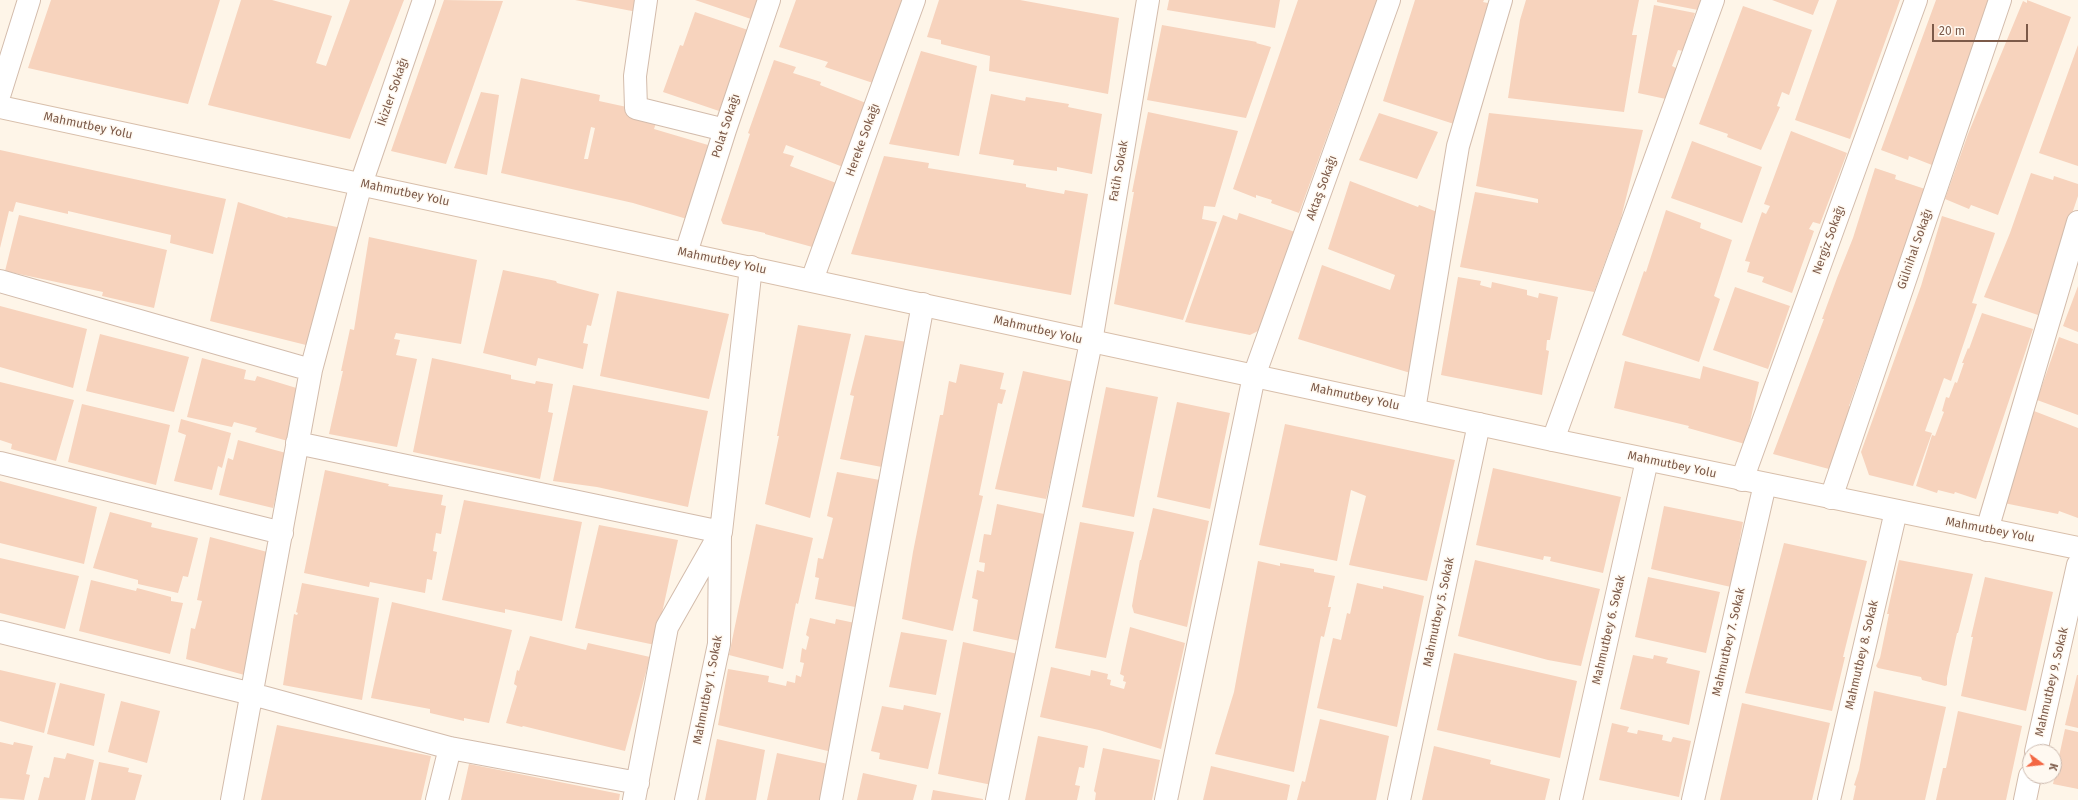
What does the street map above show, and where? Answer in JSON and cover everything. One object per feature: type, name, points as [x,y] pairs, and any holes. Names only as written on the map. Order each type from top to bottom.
[{"type":"street","points":[[0,93],[29,0]]},
{"type":"street","name":"İkizler Sokağı","points":[[232,800],[311,370],[361,184],[424,0]]},
{"type":"street","points":[[646,0],[636,76],[636,108],[725,130]]},
{"type":"street","name":"Polat Sokağı","points":[[686,253],[725,130],[769,0]]},
{"type":"street","name":"Hereke Sokağı","points":[[812,280],[914,0]]},
{"type":"street","name":"Fatih Sokak","points":[[997,800],[1091,342],[1148,0]]},
{"type":"street","name":"Aktaş Sokağı","points":[[1166,800],[1254,376],[1389,0]]},
{"type":"street","points":[[1414,410],[1458,146],[1501,0]]},
{"type":"street","points":[[1553,440],[1713,0]]},
{"type":"street","name":"Nergiz Sokağı","points":[[1742,480],[1916,0]]},
{"type":"street","name":"Gülnihal Sokağı","points":[[1831,498],[2000,0]]},
{"type":"street","name":"Mahmutbey Yolu","points":[[0,107],[1647,460],[2078,548]]},
{"type":"street","points":[[1987,530],[2078,222]]},
{"type":"street","name":"Mahmutbey 1. Sokak","points":[[686,800],[719,644],[720,532],[751,267]]},
{"type":"street","points":[[0,281],[311,370]]},
{"type":"street","points":[[831,800],[923,304]]},
{"type":"street","name":"Mahmutbey 5. Sokak","points":[[1399,800],[1479,424]]},
{"type":"street","points":[[0,632],[252,694],[450,748],[636,792],[667,627],[720,532],[298,443]]},
{"type":"street","name":"Mahmutbey 6. Sokak","points":[[1571,800],[1647,460]]},
{"type":"street","points":[[0,463],[282,533]]},
{"type":"street","name":"Mahmutbey 7. Sokak","points":[[1693,800],[1765,484]]},
{"type":"street","name":"Mahmutbey 8. Sokak","points":[[1829,800],[1896,511]]},
{"type":"street","name":"Mahmutbey 9. Sokak","points":[[2038,744],[2078,565]]},
{"type":"street","points":[[438,800],[450,748]]},
{"type":"street","points":[[2025,800],[2028,784]]},
{"type":"building","points":[[51,0],[220,0],[188,104],[28,68]]},
{"type":"building","points":[[241,0],[272,0],[332,16],[316,63],[326,66],[350,0],[404,0],[350,139],[208,105]]},
{"type":"building","points":[[444,0],[503,1],[446,164],[391,151]]},
{"type":"building","points":[[575,0],[639,0],[637,12]]},
{"type":"building","points":[[695,0],[759,0],[751,19]]},
{"type":"building","points":[[796,0],[903,0],[876,84],[825,67],[828,62],[779,47]]},
{"type":"building","points":[[939,0],[1020,0],[1119,18],[1108,94],[989,71],[990,56],[941,44],[941,40],[927,37]]},
{"type":"building","points":[[1169,0],[1280,0],[1275,28],[1167,10]]},
{"type":"building","points":[[1298,0],[1380,0],[1342,95],[1299,213],[1271,203],[1272,200],[1256,195],[1256,198],[1233,189]]},
{"type":"building","points":[[1415,0],[1484,0],[1483,2],[1492,4],[1454,124],[1383,101]]},
{"type":"building","points":[[1526,0],[1639,0],[1632,35],[1637,35],[1624,112],[1508,98],[1520,20]]},
{"type":"building","points":[[1657,0],[1702,0],[1698,10],[1657,2]]},
{"type":"building","points":[[1772,0],[1819,0],[1813,15]]},
{"type":"building","points":[[1837,0],[1900,0],[1850,139],[1795,120]]},
{"type":"building","points":[[1936,0],[1992,0],[1958,89],[1932,165],[1909,156],[1908,160],[1881,150]]},
{"type":"building","points":[[2027,0],[2071,17],[1998,215],[1971,205],[1969,209],[1945,199],[1968,134],[2023,1],[2027,3]]},
{"type":"building","points":[[1654,5],[1695,13],[1683,51],[1678,50],[1672,66],[1676,68],[1666,99],[1638,93]]},
{"type":"building","points":[[1743,6],[1812,30],[1789,95],[1782,92],[1777,106],[1780,107],[1761,150],[1727,137],[1728,134],[1699,124]]},
{"type":"building","points":[[695,12],[748,30],[722,112],[663,92],[680,45],[683,46]]},
{"type":"building","points":[[1162,25],[1257,42],[1256,43],[1271,47],[1246,118],[1147,100]]},
{"type":"building","points":[[2078,45],[2078,166],[2039,153]]},
{"type":"building","points":[[921,51],[977,66],[959,156],[889,144]]},
{"type":"building","points":[[774,60],[796,67],[793,73],[821,82],[820,85],[866,103],[843,167],[786,145],[783,153],[794,156],[790,166],[839,184],[816,248],[765,233],[723,224],[721,220],[750,134],[748,133]]},
{"type":"building","points":[[521,78],[600,95],[599,101],[659,114],[654,129],[708,145],[687,219],[633,203],[501,173]],"holes":[[[591,127],[595,128],[588,159],[584,159]]]},
{"type":"building","points":[[481,92],[499,95],[487,175],[454,168]]},
{"type":"building","points":[[991,94],[1025,101],[1026,97],[1069,104],[1068,107],[1102,114],[1092,174],[1057,167],[1057,171],[1013,165],[1014,160],[979,154]]},
{"type":"building","points":[[1148,112],[1238,131],[1215,207],[1204,206],[1202,219],[1217,222],[1183,320],[1114,304],[1134,192],[1132,192]]},
{"type":"building","points":[[1379,113],[1438,132],[1417,179],[1359,160]]},
{"type":"building","points":[[1489,113],[1643,130],[1621,218],[1594,292],[1460,267],[1475,192],[1538,203],[1538,199],[1476,186]]},
{"type":"building","points":[[1791,131],[1847,153],[1820,224],[1813,222],[1809,229],[1814,231],[1792,293],[1762,282],[1764,277],[1747,272],[1750,262],[1745,261],[1762,212],[1766,214],[1770,206],[1764,204]]},
{"type":"building","points":[[1692,141],[1762,167],[1742,223],[1671,198]]},
{"type":"building","points":[[0,150],[226,199],[213,254],[170,243],[171,235],[68,211],[68,214],[16,202],[13,212],[9,211],[0,248]]},
{"type":"building","points":[[884,156],[929,163],[928,168],[1026,184],[1026,187],[1064,194],[1065,190],[1088,194],[1071,295],[851,254]]},
{"type":"building","points":[[1875,168],[1896,175],[1895,179],[1925,189],[1849,406],[1853,407],[1829,469],[1773,454],[1853,238]]},
{"type":"building","points":[[2031,173],[2053,180],[2054,176],[2078,184],[2078,196],[2038,315],[1984,297],[2010,233]]},
{"type":"building","points":[[1350,181],[1418,207],[1419,205],[1440,213],[1417,375],[1298,339],[1322,265],[1390,290],[1395,275],[1328,249]]},
{"type":"building","points":[[238,202],[287,218],[342,228],[310,346],[210,321]]},
{"type":"building","points":[[1666,210],[1701,223],[1700,228],[1732,240],[1714,296],[1720,299],[1699,362],[1622,335],[1644,271],[1646,272]]},
{"type":"building","points":[[1239,213],[1295,232],[1262,329],[1250,335],[1185,322],[1223,215],[1237,220]]},
{"type":"building","points":[[19,215],[167,250],[154,308],[102,296],[103,292],[5,271]]},
{"type":"building","points":[[1942,216],[1995,233],[1972,303],[1977,304],[1951,381],[1944,378],[1925,431],[1932,433],[1913,486],[1869,475],[1861,452],[1921,286]]},
{"type":"building","points":[[369,237],[477,260],[461,344],[396,333],[394,339],[400,340],[396,355],[417,359],[397,447],[329,434],[343,371],[341,371],[350,329],[354,330]]},
{"type":"building","points":[[503,270],[556,281],[557,283],[599,294],[591,326],[587,325],[583,343],[588,344],[583,369],[538,358],[536,366],[483,353]]},
{"type":"building","points":[[1458,277],[1481,281],[1480,285],[1491,288],[1492,282],[1527,290],[1527,295],[1538,298],[1539,293],[1558,297],[1550,340],[1547,340],[1546,350],[1549,351],[1542,395],[1441,375]]},
{"type":"building","points":[[2078,286],[2078,332],[2063,326]]},
{"type":"building","points":[[1735,287],[1790,306],[1768,369],[1713,350]]},
{"type":"building","points":[[617,291],[729,314],[709,399],[600,376]]},
{"type":"building","points":[[0,306],[87,329],[73,388],[0,367]]},
{"type":"building","points":[[1982,313],[2033,329],[1976,499],[1955,492],[1954,494],[1938,490],[1937,493],[1916,486],[1932,435],[1935,436],[1944,412],[1942,411],[1946,397],[1949,398],[1955,382],[1957,383],[1964,363],[1962,363],[1968,348],[1969,349]]},
{"type":"building","points":[[798,325],[851,334],[810,518],[765,504],[779,436],[777,436]]},
{"type":"building","points":[[100,334],[189,357],[174,412],[86,391]]},
{"type":"building","points":[[865,335],[907,342],[887,468],[840,459],[854,396],[850,395]]},
{"type":"building","points":[[2059,337],[2078,344],[2078,415],[2037,400]]},
{"type":"building","points":[[202,358],[246,370],[244,379],[255,381],[257,376],[303,390],[288,441],[255,432],[257,428],[234,422],[232,427],[187,417]]},
{"type":"building","points":[[432,358],[511,375],[511,379],[535,384],[536,381],[553,384],[548,412],[553,413],[540,479],[413,452]]},
{"type":"building","points":[[1625,361],[1700,379],[1703,366],[1759,382],[1745,444],[1688,428],[1689,426],[1614,408]]},
{"type":"building","points":[[960,364],[1004,373],[1000,389],[1006,390],[1002,404],[998,403],[979,495],[983,496],[953,631],[902,619],[913,552],[940,415],[943,415],[949,381],[956,383]]},
{"type":"building","points":[[1023,371],[1074,382],[1046,499],[995,489]]},
{"type":"building","points":[[0,382],[74,400],[56,461],[11,449],[12,444],[0,440]]},
{"type":"building","points":[[573,385],[708,411],[688,507],[597,487],[553,481]]},
{"type":"building","points":[[1106,387],[1158,397],[1134,517],[1082,507]]},
{"type":"building","points":[[1177,402],[1230,413],[1210,509],[1157,497]]},
{"type":"building","points":[[82,404],[170,425],[156,485],[68,462]]},
{"type":"building","points":[[2034,411],[2078,428],[2078,518],[2059,511],[2058,514],[1999,502]]},
{"type":"building","points":[[181,419],[231,433],[222,468],[218,466],[212,490],[174,481],[186,435],[178,432]]},
{"type":"building","points":[[1285,424],[1455,460],[1427,581],[1349,565],[1366,496],[1351,490],[1337,561],[1259,545]]},
{"type":"building","points":[[238,440],[286,453],[273,508],[219,495],[228,458],[233,460]]},
{"type":"building","points":[[1493,468],[1621,497],[1603,573],[1550,561],[1551,557],[1544,556],[1543,560],[1476,545]]},
{"type":"building","points":[[325,470],[389,484],[388,486],[443,495],[441,505],[446,506],[441,534],[436,533],[433,551],[437,552],[432,580],[427,579],[425,593],[370,582],[369,587],[304,573]]},
{"type":"building","points":[[837,472],[885,481],[860,608],[815,599],[819,578],[815,577],[818,558],[823,559],[833,518],[827,516]]},
{"type":"building","points":[[0,481],[97,507],[84,564],[0,543]]},
{"type":"building","points":[[464,500],[582,522],[562,621],[505,609],[505,613],[442,600]]},
{"type":"building","points":[[997,504],[1044,514],[1020,641],[973,631],[978,600],[972,598],[977,570],[984,572],[985,563],[979,562],[984,534],[991,535]]},
{"type":"building","points":[[1664,506],[1743,522],[1731,587],[1651,569]]},
{"type":"building","points":[[1153,508],[1209,521],[1187,627],[1134,613],[1132,606],[1140,560]]},
{"type":"building","points":[[110,512],[152,523],[151,527],[198,538],[188,577],[183,576],[178,593],[138,584],[138,580],[93,568]]},
{"type":"building","points":[[1080,522],[1134,532],[1106,658],[1055,648]]},
{"type":"building","points":[[756,524],[813,538],[798,604],[796,603],[783,669],[729,655]]},
{"type":"building","points":[[599,525],[678,540],[655,645],[575,628]]},
{"type":"building","points":[[210,537],[275,554],[248,676],[186,659],[191,628],[195,629],[202,601],[197,600]]},
{"type":"building","points":[[1784,543],[1867,561],[1843,657],[1845,657],[1832,711],[1745,693]]},
{"type":"building","points":[[0,558],[79,576],[65,629],[0,613]]},
{"type":"building","points":[[1475,560],[1600,589],[1581,666],[1548,660],[1458,636]]},
{"type":"building","points":[[1899,560],[1973,574],[1957,633],[1947,678],[1947,685],[1945,686],[1922,680],[1921,677],[1878,668],[1876,666],[1880,658],[1889,614],[1887,614]]},
{"type":"building","points":[[1258,561],[1280,566],[1280,563],[1314,569],[1314,572],[1335,576],[1328,607],[1331,607],[1324,637],[1321,636],[1294,772],[1215,754],[1234,692]]},
{"type":"building","points":[[1648,577],[1720,592],[1706,653],[1635,637]]},
{"type":"building","points":[[1985,577],[2053,592],[2026,711],[1961,696],[1973,637],[1971,637]]},
{"type":"building","points":[[91,580],[136,591],[137,588],[171,597],[171,601],[183,603],[170,654],[79,631]]},
{"type":"building","points":[[302,583],[379,598],[362,700],[283,685],[294,614],[297,615],[298,613],[296,612]]},
{"type":"building","points":[[1357,583],[1383,589],[1383,586],[1424,596],[1397,727],[1317,708],[1333,638],[1341,640],[1347,613],[1350,614]]},
{"type":"building","points":[[392,602],[512,630],[489,723],[464,718],[464,721],[430,713],[430,709],[371,698]]},
{"type":"building","points":[[810,618],[835,624],[836,619],[855,623],[832,752],[718,725],[728,669],[769,676],[768,682],[786,686],[787,681],[795,683],[796,675],[801,677],[804,663],[800,662],[802,648],[806,650],[809,637],[806,635]]},
{"type":"building","points":[[1130,627],[1185,643],[1161,749],[1099,730],[1040,717],[1051,667],[1090,676],[1091,670],[1108,674],[1107,679],[1111,680],[1110,685],[1124,689],[1126,682],[1123,681],[1124,676],[1120,674]]},
{"type":"building","points":[[901,632],[947,640],[936,695],[889,687]]},
{"type":"building","points":[[530,636],[586,650],[588,643],[650,657],[625,751],[506,723],[517,686],[514,684],[517,670],[519,671]]},
{"type":"building","points":[[963,642],[1018,654],[992,785],[938,774]]},
{"type":"building","points":[[1454,653],[1577,681],[1560,758],[1437,730]]},
{"type":"building","points":[[1633,655],[1653,659],[1654,655],[1668,658],[1666,663],[1700,671],[1689,725],[1620,709]]},
{"type":"building","points":[[0,670],[56,683],[44,733],[0,721]]},
{"type":"building","points":[[2078,675],[2078,728],[2065,725]]},
{"type":"building","points":[[60,683],[105,694],[94,746],[47,734]]},
{"type":"building","points":[[1874,691],[1946,707],[1925,800],[1853,800],[1856,786],[1854,785],[1859,770]]},
{"type":"building","points":[[121,701],[160,711],[147,763],[108,752]]},
{"type":"building","points":[[1742,703],[1830,723],[1812,800],[1720,800]]},
{"type":"building","points":[[904,705],[941,713],[928,769],[879,759],[880,753],[871,751],[882,706],[903,710]]},
{"type":"building","points":[[1958,711],[2022,726],[2006,800],[1936,800],[1943,768],[1946,768]]},
{"type":"building","points":[[1320,719],[1389,736],[1376,800],[1297,800],[1302,781],[1305,782]]},
{"type":"building","points":[[1612,723],[1629,727],[1627,732],[1637,734],[1638,730],[1663,735],[1662,740],[1671,742],[1673,737],[1691,741],[1679,797],[1599,780]]},
{"type":"building","points":[[277,725],[431,756],[421,800],[261,800]]},
{"type":"building","points":[[2065,729],[2078,732],[2078,789],[2053,784],[2062,784],[2062,744]]},
{"type":"building","points":[[1038,736],[1088,746],[1084,768],[1079,767],[1075,785],[1080,786],[1077,800],[1025,800]]},
{"type":"building","points":[[717,739],[765,750],[756,800],[705,800]]},
{"type":"building","points":[[0,742],[13,745],[14,742],[33,746],[26,774],[30,775],[24,800],[0,798]]},
{"type":"building","points":[[1434,746],[1491,760],[1490,764],[1550,779],[1545,800],[1422,800]]},
{"type":"building","points":[[1103,748],[1160,760],[1152,800],[1095,800],[1096,793],[1094,791]]},
{"type":"building","points":[[67,753],[94,760],[85,800],[38,800],[44,777],[49,778],[54,757],[65,759]]},
{"type":"building","points":[[777,753],[828,764],[821,800],[767,800]]},
{"type":"building","points":[[99,762],[129,768],[128,772],[142,775],[135,800],[91,800]]},
{"type":"building","points":[[469,764],[620,794],[619,800],[461,800]]},
{"type":"building","points":[[1211,766],[1290,785],[1287,800],[1203,800]]},
{"type":"building","points":[[863,773],[917,785],[913,800],[857,800]]},
{"type":"building","points":[[933,790],[983,799],[983,800],[931,800]]}]
